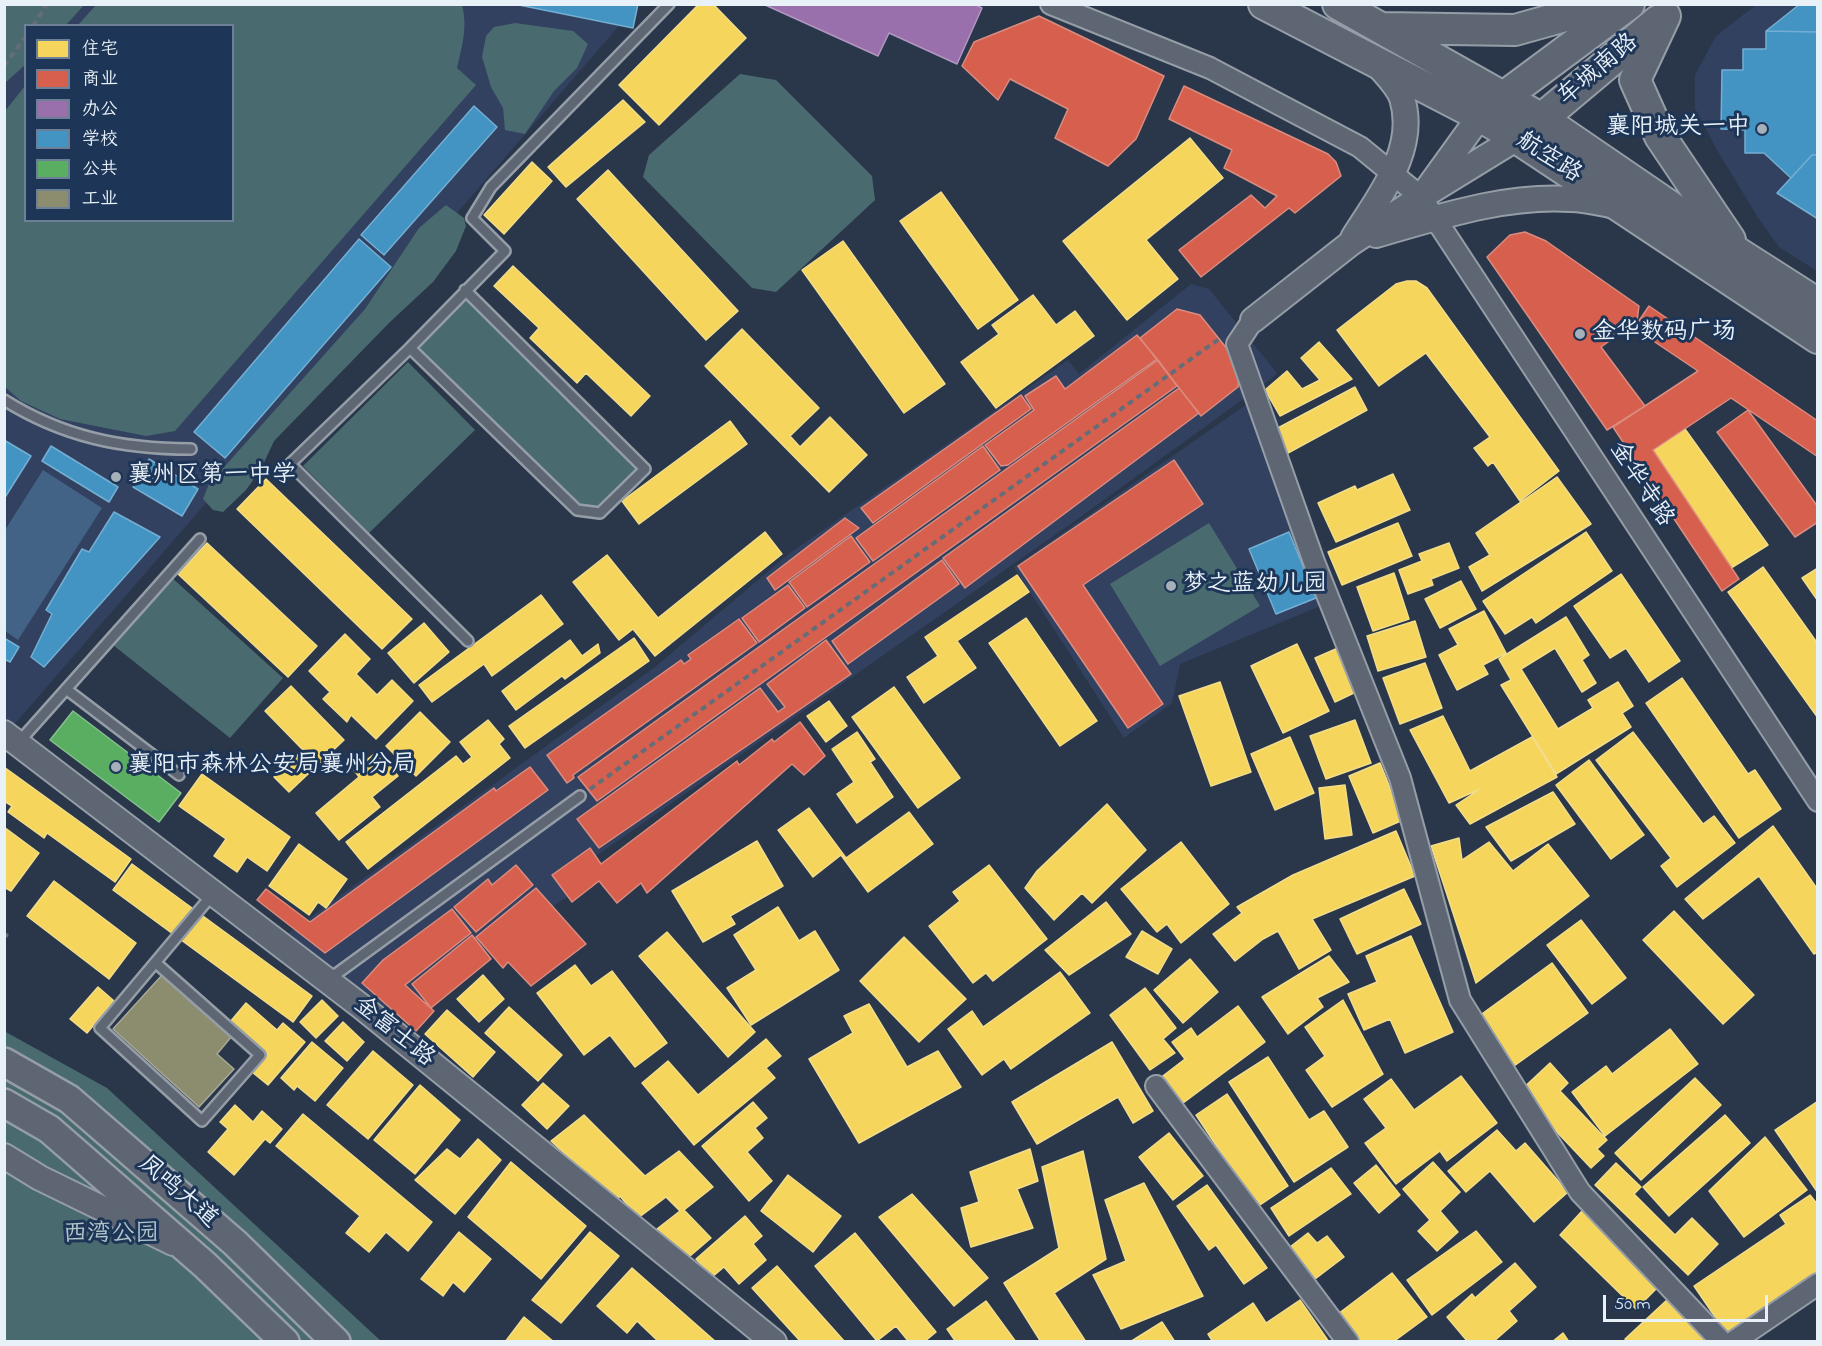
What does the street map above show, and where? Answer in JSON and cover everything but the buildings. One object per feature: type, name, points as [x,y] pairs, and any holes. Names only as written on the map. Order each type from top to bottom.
[{"type":"main road","name":"航空路","points":[[1264,4],[1480,116],[1517,138],[1818,338]]},
{"type":"main road","name":"航空路","points":[[1338,4],[1542,120],[1738,253],[1818,304]]},
{"type":"main road","points":[[1381,28],[1515,30],[1608,4]]},
{"type":"main road","name":"车城南路","points":[[1480,116],[1629,4]]},
{"type":"main road","points":[[1673,10],[1635,80],[1660,135],[1738,253]]},
{"type":"main road","name":"车城南路","points":[[1517,138],[1542,120],[1673,10]]},
{"type":"main road","name":"凤鸣大道","points":[[4,1062],[69,1099],[235,1243],[336,1341]]},
{"type":"main road","name":"凤鸣大道","points":[[4,1103],[50,1129],[190,1252],[285,1341]]},
{"type":"street","name":"金华寺路","points":[[1051,4],[1210,68],[1360,147],[1421,197],[1814,788]]},
{"type":"street","points":[[1351,243],[1403,153],[1407,129],[1402,96],[1376,62]]},
{"type":"street","points":[[1421,197],[1480,116]]},
{"type":"street","points":[[1517,138],[1351,243],[1253,320],[1237,344],[1314,562],[1400,778],[1460,1000],[1580,1192],[1722,1341]]},
{"type":"street","points":[[1351,243],[1435,218],[1505,202],[1542,198],[1572,199],[1620,207]]},
{"type":"street","name":"金富士路","points":[[11,738],[327,980],[774,1341]]},
{"type":"street","points":[[1156,1086],[1348,1341]]},
{"type":"street","points":[[4,1156],[40,1178],[190,1252]]},
{"type":"street","points":[[1733,1341],[1818,1284]]},
{"type":"lane","points":[[468,641],[290,465],[505,251],[472,218],[491,187],[669,4]]},
{"type":"lane","points":[[410,348],[577,510],[600,513],[645,469],[465,290]]},
{"type":"lane","points":[[4,413],[7,402],[22,412],[80,436],[150,449],[191,449]]},
{"type":"lane","points":[[11,738],[66,689],[200,538]]},
{"type":"lane","points":[[66,689],[179,775]]},
{"type":"lane","points":[[327,980],[580,796]]},
{"type":"lane","points":[[156,963],[260,1055],[202,1121],[100,1029],[214,894]]},
{"type":"path","points":[[34,24],[46,6],[40,4]]},
{"type":"path","points":[[4,66],[24,39]]},
{"type":"path","points":[[580,796],[1219,339]]},
{"type":"shaded area","name":"襄州区第一中学","points":[[4,5],[637,5],[6,734],[4,733]]},
{"type":"shaded area","name":"襄阳城关一中","points":[[1756,5],[1817,5],[1817,271],[1779,247],[1757,216],[1717,150],[1695,108],[1695,75],[1716,36]]},
{"type":"shaded area","points":[[1191,284],[1209,289],[1277,373],[1271,379],[1072,523],[579,868],[588,882],[392,1019],[286,935],[655,667],[790,553],[1068,360],[1079,374]]},
{"type":"shaded area","name":"梦之蓝幼儿园","points":[[1250,402],[1323,605],[1180,664],[1172,703],[1124,738],[1014,567]]},
{"type":"shaded area","points":[[43,470],[102,508],[18,640],[5,631],[5,530]]},
{"type":"green space","points":[[5,4],[84,4],[67,24],[24,24],[24,66],[5,83]]},
{"type":"green space","points":[[96,5],[462,5],[464,13],[464,29],[457,68],[476,85],[175,431],[146,436],[60,419],[21,401],[5,387],[5,111],[24,87],[24,222],[234,222],[234,24],[79,24]]},
{"type":"green space","points":[[515,23],[573,31],[588,44],[577,68],[554,91],[525,134],[505,130],[503,108],[491,87],[482,57],[486,36],[494,27]]},
{"type":"green space","points":[[740,74],[776,80],[872,176],[875,200],[776,292],[752,288],[643,177],[649,155]]},
{"type":"green space","points":[[446,205],[464,218],[466,226],[456,251],[433,282],[390,322],[274,441],[261,469],[246,490],[223,512],[213,510],[203,499],[209,484],[365,309],[419,228]]},
{"type":"green space","points":[[465,290],[645,469],[600,513],[577,510],[410,348]]},
{"type":"green space","points":[[408,362],[475,430],[369,533],[303,466]]},
{"type":"green space","points":[[1209,523],[1260,606],[1160,666],[1110,584]]},
{"type":"green space","points":[[170,576],[283,678],[230,738],[113,645]]},
{"type":"green space","name":"西湾公园","points":[[4,1031],[107,1088],[381,1341],[5,1341]]},
{"type":"place","name":"襄阳城关一中","points":[[1762,129]]},
{"type":"place","name":"金华数码广场","points":[[1580,334]]},
{"type":"place","name":"襄州区第一中学","points":[[116,477]]},
{"type":"place","name":"梦之蓝幼儿园","points":[[1171,586]]},
{"type":"place","name":"襄阳市森林公安局襄州分局","points":[[116,767]]}]
